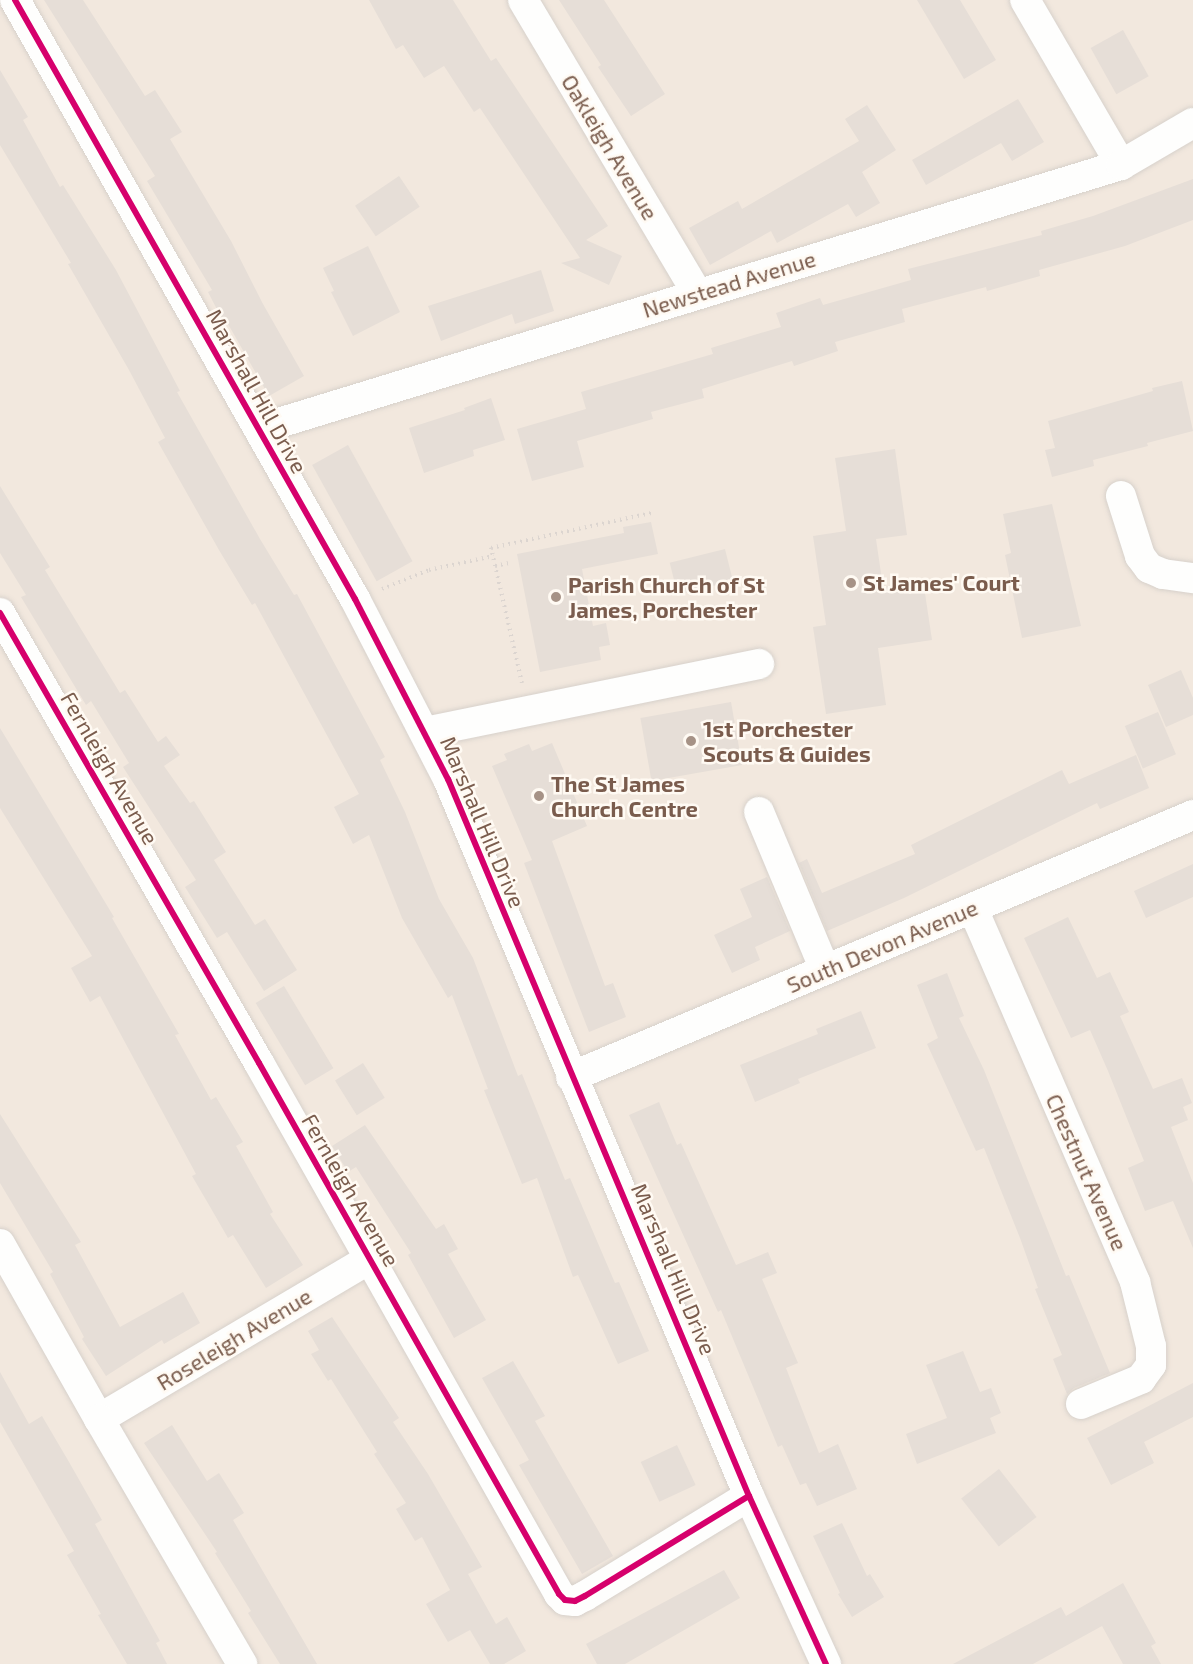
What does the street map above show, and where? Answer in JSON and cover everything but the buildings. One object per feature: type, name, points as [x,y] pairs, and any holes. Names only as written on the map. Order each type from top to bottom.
[{"type":"street","name":"Marshall Hill Drive","points":[[15,0],[355,599],[448,779],[571,1077],[624,1195],[749,1496],[826,1664]]},
{"type":"street","name":"Oakleigh Avenue","points":[[523,0],[698,293]]},
{"type":"street","points":[[1025,0],[1121,165]]},
{"type":"street","name":"Newstead Avenue","points":[[259,429],[1121,165],[1193,123]]},
{"type":"street","points":[[1121,496],[1140,556],[1149,568],[1163,574],[1193,578]]},
{"type":"street","name":"Fernleigh Avenue","points":[[0,613],[559,1594],[565,1600],[575,1601],[585,1596],[749,1496]]},
{"type":"street","points":[[425,732],[759,664]]},
{"type":"street","points":[[759,812],[825,970]]},
{"type":"street","name":"South Devon Avenue","points":[[571,1077],[1193,815]]},
{"type":"street","name":"Chestnut Avenue","points":[[972,909],[1135,1282],[1151,1346],[1151,1365],[1141,1379],[1082,1404]]},
{"type":"street","points":[[0,1244],[242,1664]]},
{"type":"street","name":"Roseleigh Avenue","points":[[99,1419],[370,1259]]},
{"type":"path","points":[[528,710],[491,548],[651,513]]},
{"type":"path","points":[[355,599],[429,570],[493,556]]},
{"type":"path","points":[[495,566],[509,563]]},
{"type":"shaded area","points":[[0,0],[1193,0],[1193,1664],[0,1664]]},
{"type":"cycle path","points":[[15,0],[355,599],[448,779],[749,1496],[826,1664]]},
{"type":"cycle path","points":[[0,613],[259,1063],[559,1594],[565,1600],[575,1601],[585,1596],[749,1496]]},
{"type":"place","name":"St James' Court","points":[[851,583]]},
{"type":"place","name":"Parish Church of St James, Porchester","points":[[556,597]]},
{"type":"place","name":"1st Porchester Scouts & Guides","points":[[691,741]]},
{"type":"place","name":"The St James Church Centre","points":[[539,796]]}]
